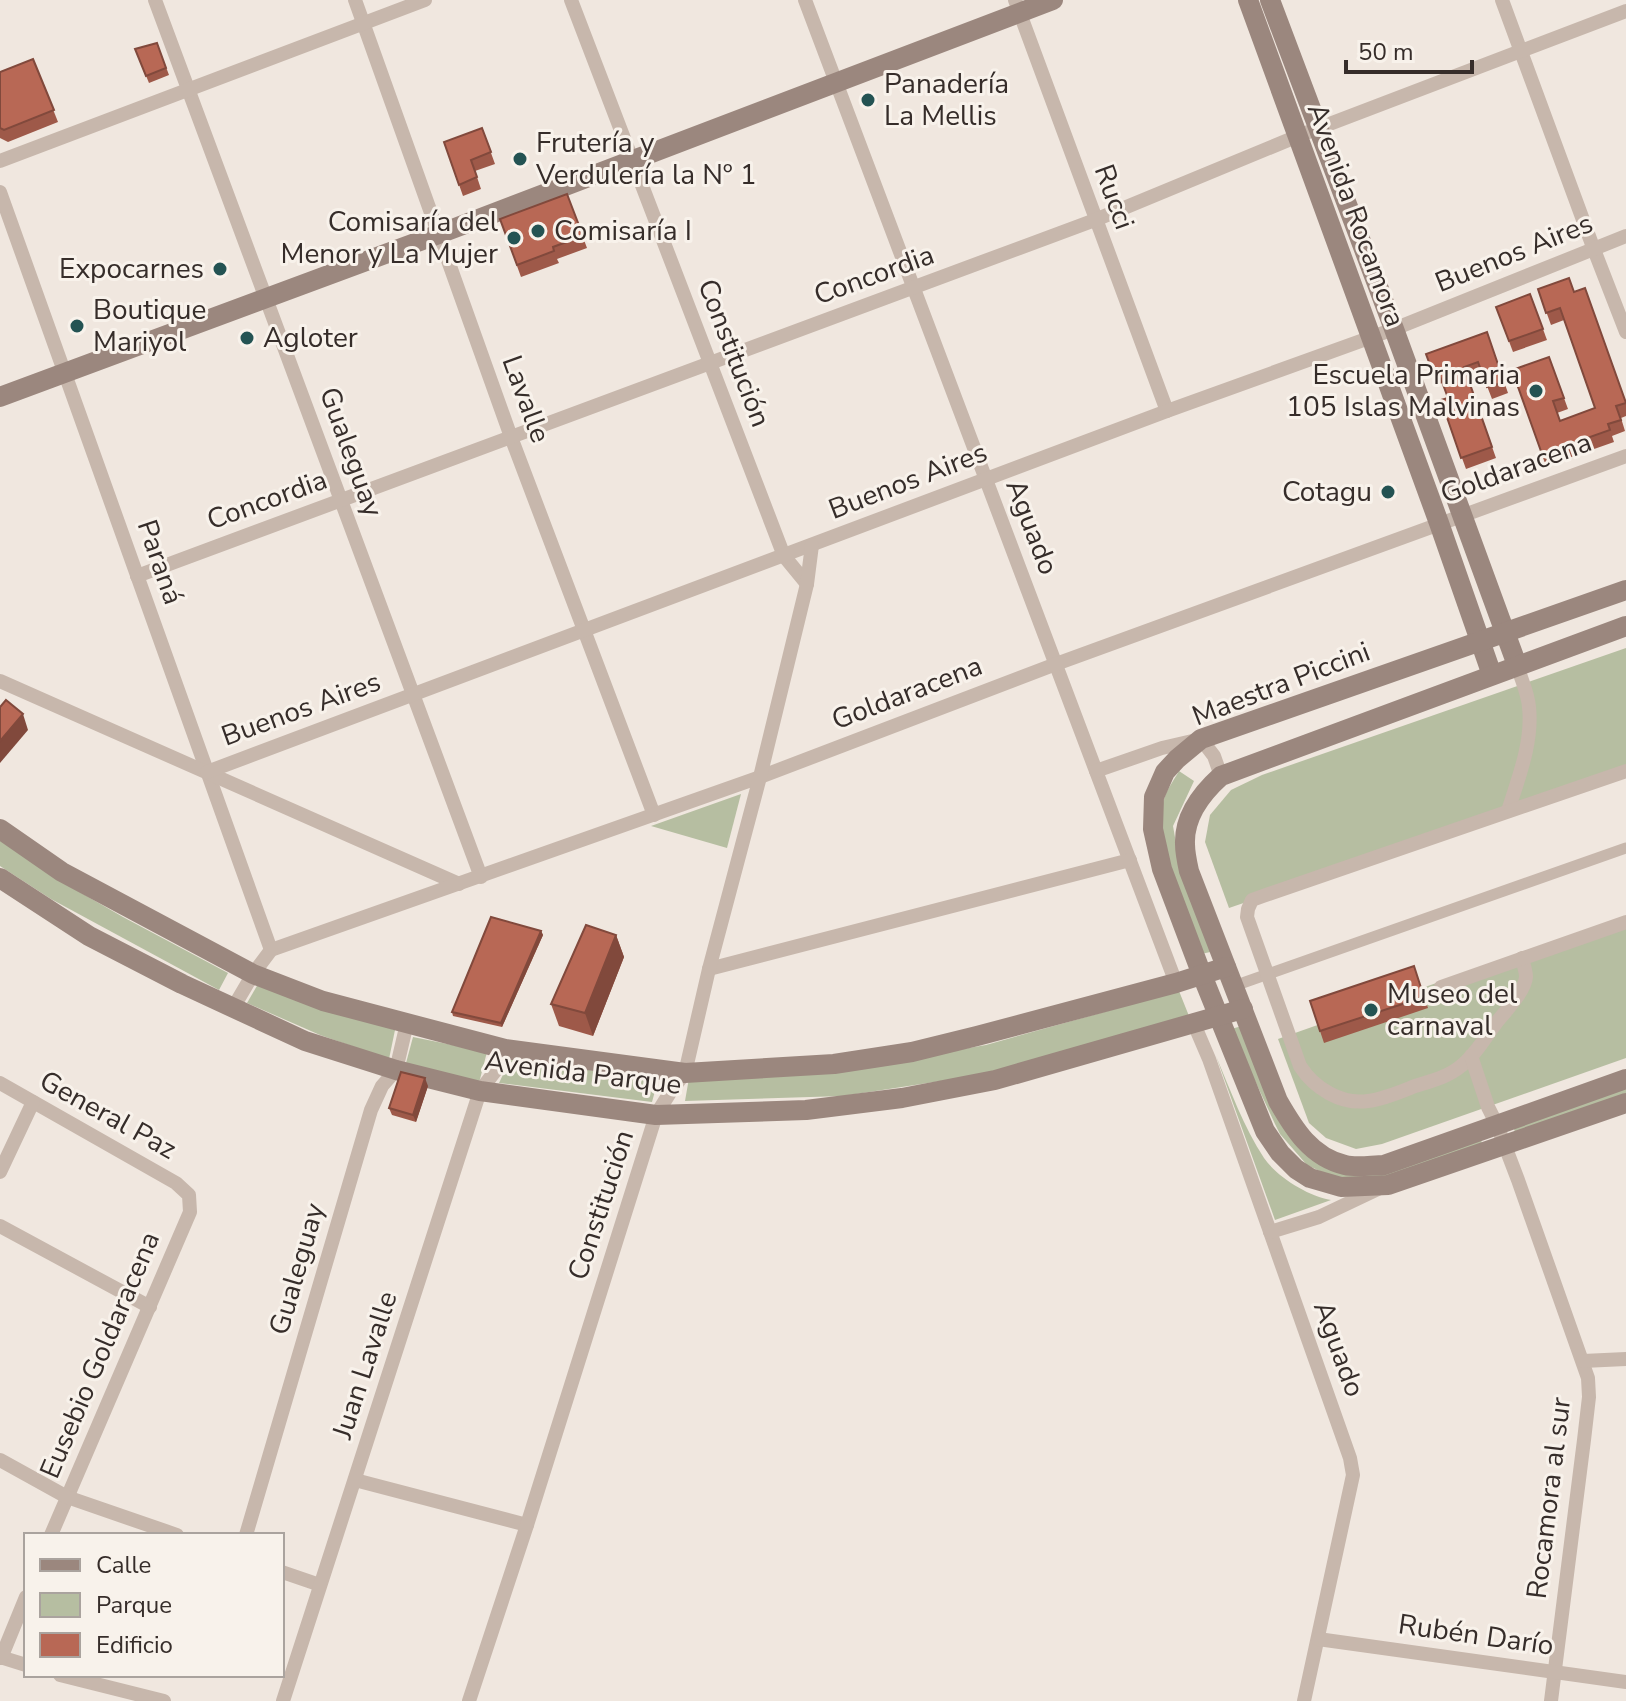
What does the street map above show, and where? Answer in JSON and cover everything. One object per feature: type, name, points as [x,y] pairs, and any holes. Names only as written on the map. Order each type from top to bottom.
[{"type":"main road","points":[[0,397],[836,82],[1017,6],[1053,0]]},
{"type":"main road","name":"Avenida Rocamora","points":[[1248,0],[1492,675]]},
{"type":"main road","name":"Avenida Rocamora","points":[[1270,0],[1517,665]]},
{"type":"main road","name":"Maestra Piccini","points":[[1501,1134],[1388,1185],[1341,1187],[1310,1178],[1296,1169],[1265,1131],[1202,975],[1162,869],[1153,829],[1154,797],[1165,772],[1201,739],[1626,590]]},
{"type":"main road","points":[[1626,626],[1221,776],[1204,791],[1190,817],[1185,843],[1189,871],[1278,1101],[1310,1148],[1347,1166],[1384,1165],[1626,1103]]},
{"type":"main road","name":"Avenida Parque","points":[[0,829],[62,872],[253,974],[323,1001],[505,1049],[685,1073],[834,1064],[912,1052],[1202,975],[1230,977]]},
{"type":"main road","name":"Avenida Parque","points":[[0,878],[89,936],[182,984],[305,1041],[396,1070],[480,1091],[656,1115],[806,1110],[902,1098],[995,1080],[1243,1009]]},
{"type":"main road","points":[[1501,1134],[1626,1079]]},
{"type":"street","name":"Gualeguay","points":[[155,0],[481,877]]},
{"type":"street","name":"Lavalle","points":[[355,0],[511,437],[654,815]]},
{"type":"street","points":[[0,161],[425,0]]},
{"type":"street","name":"Constitución","points":[[571,0],[784,556],[807,584]]},
{"type":"street","name":"Aguado","points":[[805,0],[1176,983]]},
{"type":"street","points":[[1502,0],[1626,332]]},
{"type":"street","name":"Rucci","points":[[1017,6],[1167,411]]},
{"type":"street","name":"Concordia","points":[[137,576],[1095,220],[1298,136],[1626,11]]},
{"type":"street","name":"Paraná","points":[[0,192],[271,950]]},
{"type":"street","name":"Buenos Aires","points":[[207,772],[1167,411],[1371,338],[1626,236]]},
{"type":"street","name":"Goldaracena","points":[[271,950],[760,777],[1056,664],[1626,456]]},
{"type":"street","name":"Constitución","points":[[469,1701],[656,1115],[685,1073],[807,584],[812,545]]},
{"type":"street","points":[[1508,811],[1523,763],[1530,720],[1529,705],[1517,665]]},
{"type":"street","points":[[0,681],[459,884]]},
{"type":"street","points":[[1096,771],[1162,748],[1201,739],[1214,756],[1221,776]]},
{"type":"street","points":[[1522,958],[1526,978],[1517,997],[1459,1068],[1365,1102],[1322,1090],[1309,1080],[1300,1066],[1247,917],[1248,909],[1252,900],[1626,771]]},
{"type":"street","points":[[1230,977],[1267,975],[1626,848]]},
{"type":"street","points":[[709,969],[1130,860]]},
{"type":"street","points":[[1441,987],[1626,922]]},
{"type":"street","points":[[233,1008],[271,950]]},
{"type":"street","name":"Gualeguay","points":[[247,1533],[371,1110],[382,1086],[396,1070],[407,1023]]},
{"type":"street","name":"Aguado","points":[[1194,1024],[1346,1446],[1353,1475],[1304,1701]]},
{"type":"street","name":"Juan Lavalle","points":[[283,1701],[480,1091],[496,1070],[505,1049]]},
{"type":"street","name":"Rocamora al sur","points":[[1471,1056],[1588,1378],[1589,1397],[1551,1701]]},
{"type":"street","name":"General Paz","points":[[0,1083],[176,1183],[189,1195]]},
{"type":"street","points":[[0,1172],[33,1102]]},
{"type":"street","points":[[1270,1232],[1319,1217],[1388,1185]]},
{"type":"street","name":"Eusebio Goldaracena","points":[[52,1533],[190,1212],[189,1195]]},
{"type":"street","points":[[0,1226],[150,1307]]},
{"type":"street","points":[[1583,1361],[1626,1359]]},
{"type":"street","points":[[0,1460],[67,1497],[171,1533]]},
{"type":"street","points":[[355,1480],[527,1525]]},
{"type":"street","points":[[284,1573],[320,1585]]},
{"type":"street","points":[[24,1602],[1,1658],[24,1664]]},
{"type":"street","name":"Rubén Darío","points":[[1318,1639],[1626,1682]]},
{"type":"street","points":[[68,1677],[164,1701]]},
{"type":"green space","points":[[1626,648],[1626,772],[1229,908],[1205,842],[1210,815],[1231,790],[1262,775]]},
{"type":"green space","points":[[1179,771],[1194,781],[1173,826],[1179,860],[1215,951],[1201,954],[1173,876],[1163,833],[1164,799]]},
{"type":"green space","points":[[741,794],[727,848],[651,826]]},
{"type":"green space","points":[[0,838],[64,883],[228,973],[219,990],[51,899],[0,866]]},
{"type":"green space","points":[[1626,916],[1626,1058],[1382,1144],[1356,1149],[1326,1138],[1309,1123],[1278,1039]]},
{"type":"green space","points":[[258,984],[395,1030],[389,1059],[320,1035],[247,1003]]},
{"type":"green space","points":[[1179,991],[1189,1016],[993,1073],[843,1096],[685,1101],[689,1078],[836,1071],[986,1045]]},
{"type":"green space","points":[[1242,1026],[1274,1101],[1347,1171],[1480,1136],[1483,1147],[1384,1181],[1343,1182],[1307,1165],[1275,1124],[1231,1029]]},
{"type":"green space","points":[[413,1037],[487,1052],[479,1083],[406,1063]]},
{"type":"green space","points":[[1216,1056],[1264,1158],[1294,1185],[1331,1200],[1275,1220]]},
{"type":"green space","points":[[510,1060],[658,1080],[652,1102],[499,1083]]},
{"type":"green space","points":[[1626,1085],[1626,1097],[1516,1135],[1512,1123]]},
{"type":"building","points":[[157,43],[166,68],[146,76],[135,49]]},
{"type":"building","points":[[33,59],[54,110],[4,130],[0,128],[0,72]]},
{"type":"building","points":[[482,128],[491,152],[471,160],[477,177],[459,185],[444,142]]},
{"type":"building","points":[[567,194],[583,236],[517,265],[500,219]]},
{"type":"building","points":[[1569,278],[1574,292],[1585,288],[1626,403],[1616,406],[1621,420],[1608,424],[1610,430],[1542,454],[1512,370],[1549,357],[1564,398],[1553,401],[1560,421],[1595,408],[1560,308],[1546,313],[1538,289]]},
{"type":"building","points":[[1530,294],[1543,329],[1509,341],[1496,307]]},
{"type":"building","points":[[1487,332],[1504,382],[1487,387],[1478,362],[1464,367],[1492,447],[1461,458],[1441,400],[1448,398],[1438,371],[1433,373],[1426,354]]},
{"type":"building","points":[[6,700],[23,714],[0,741],[0,707]]},
{"type":"building","points":[[491,917],[541,931],[501,1023],[452,1012]]},
{"type":"building","points":[[586,925],[616,935],[585,1013],[551,1004]]},
{"type":"building","name":"Museo del carnaval","points":[[1414,966],[1424,997],[1320,1031],[1310,1001]]},
{"type":"building","points":[[401,1072],[425,1078],[413,1115],[389,1108]]},
{"type":"place","name":"Panadería La Mellis","points":[[868,100]]},
{"type":"place","name":"Frutería y Verdulería la Nº 1","points":[[520,159]]},
{"type":"place","name":"Comisaría I","points":[[538,231]]},
{"type":"place","name":"Comisaría del Menor y La Mujer","points":[[514,238]]},
{"type":"place","name":"Expocarnes","points":[[220,269]]},
{"type":"place","name":"Boutique Mariyol","points":[[77,326]]},
{"type":"place","name":"Agloter","points":[[247,338]]},
{"type":"place","name":"Escuela Primaria 105 Islas Malvinas","points":[[1536,391]]},
{"type":"place","name":"Cotagu","points":[[1388,492]]},
{"type":"place","name":"Museo del carnaval","points":[[1371,1010]]}]
